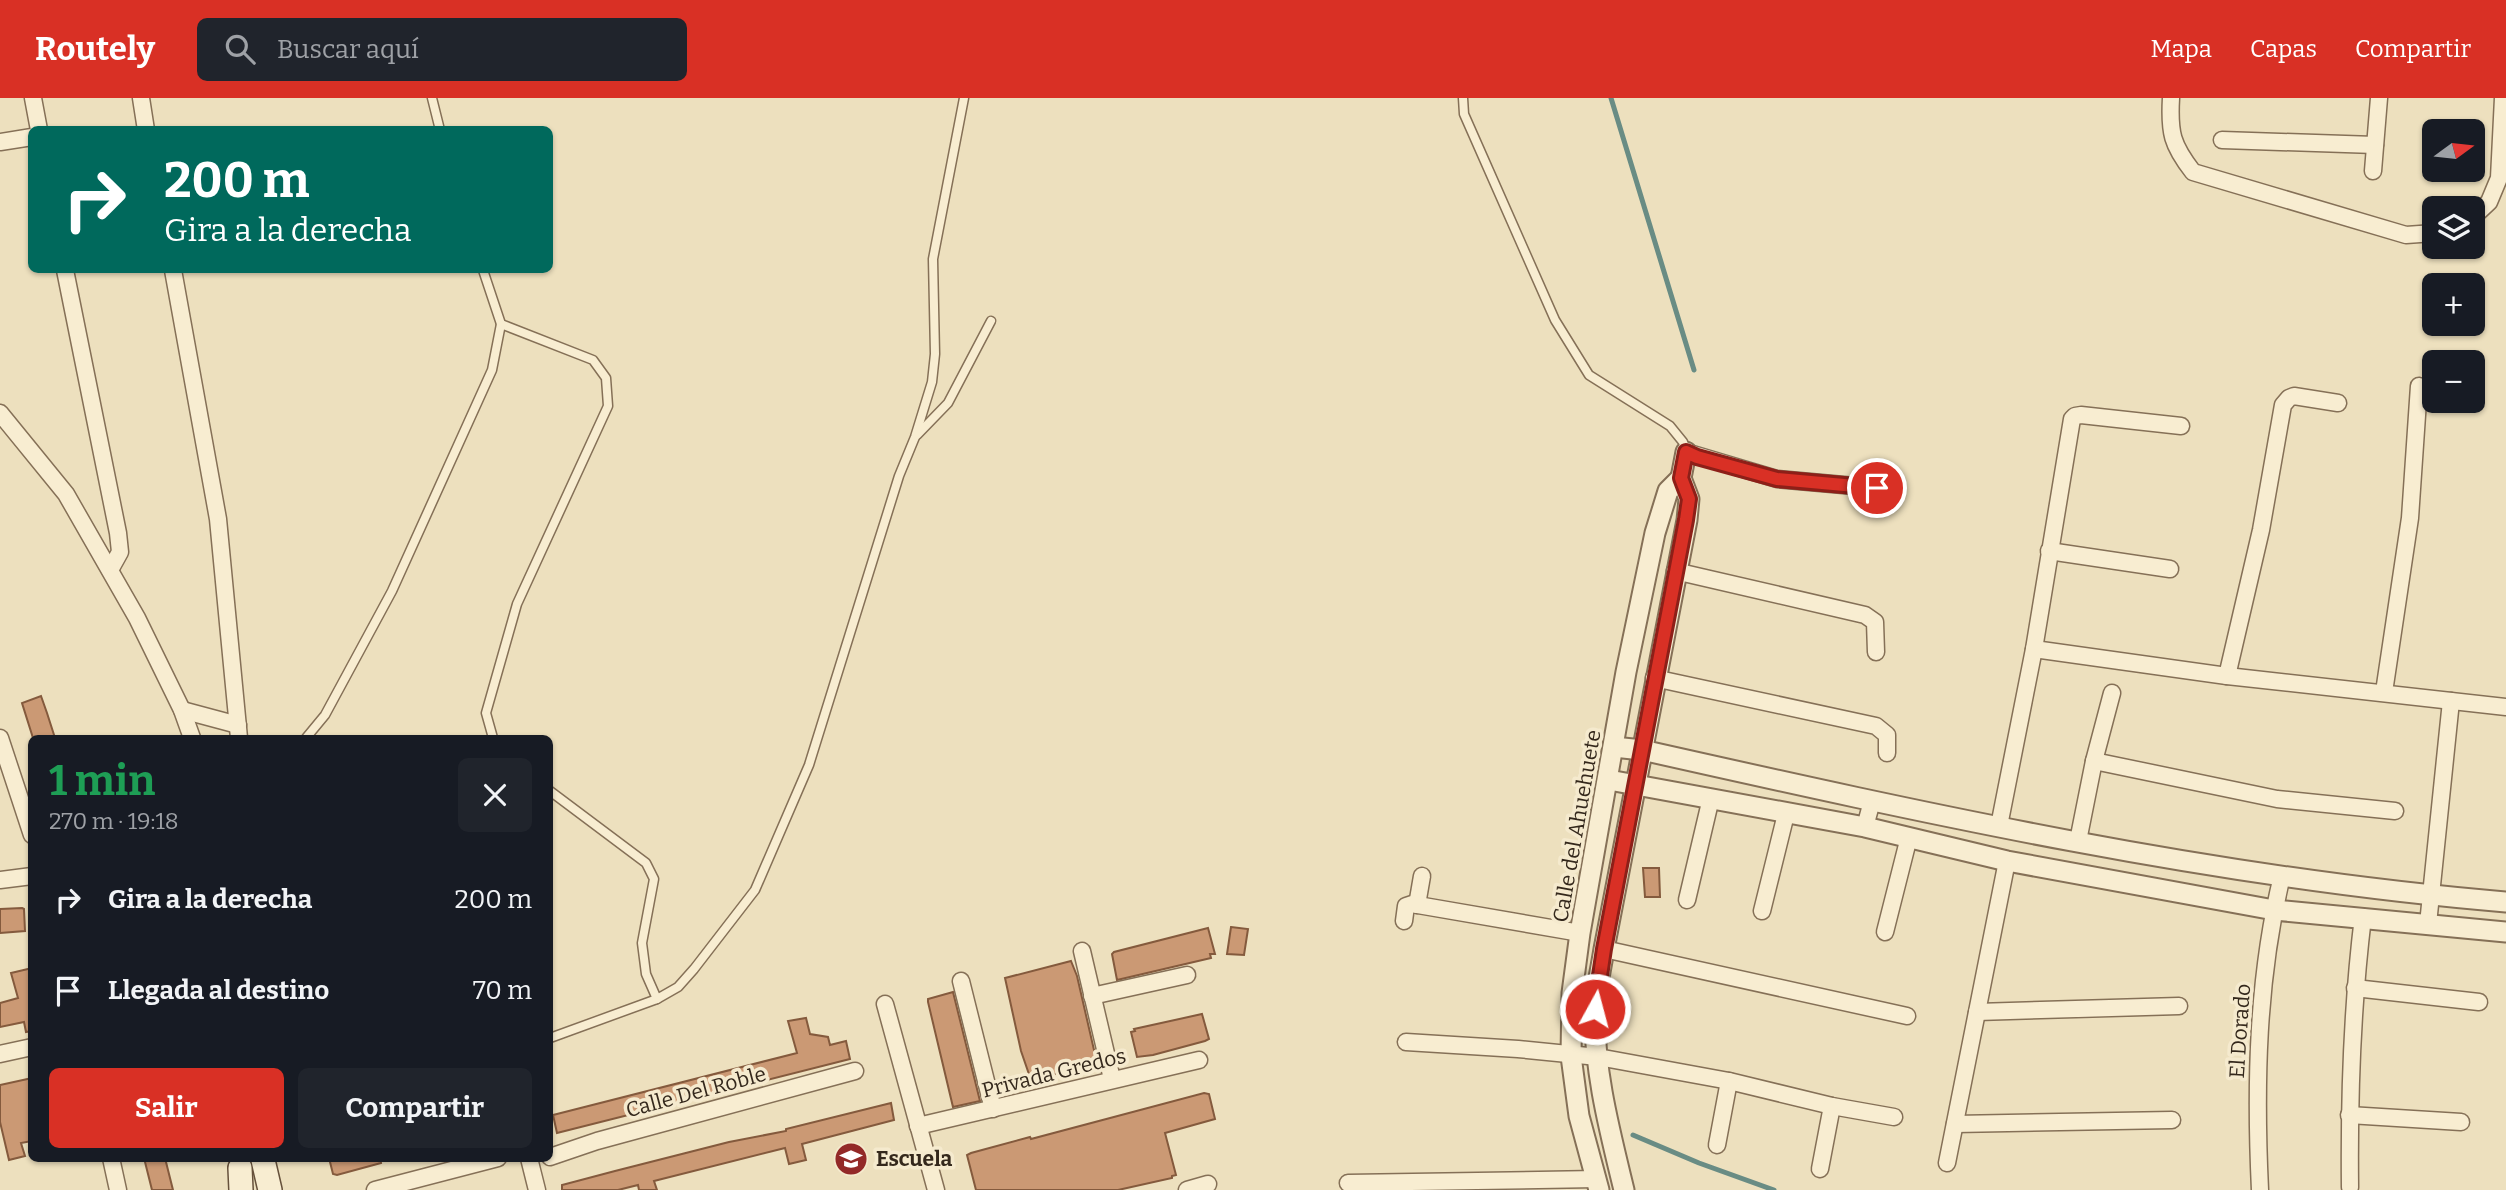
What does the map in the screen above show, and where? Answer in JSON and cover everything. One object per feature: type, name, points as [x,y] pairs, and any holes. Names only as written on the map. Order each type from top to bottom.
[{"type":"main road","points":[[253,1165],[270,1190]]},
{"type":"street","points":[[33,98],[38,126]]},
{"type":"street","points":[[141,98],[145,126]]},
{"type":"street","points":[[2171,98],[2170,119],[2176,151],[2193,172],[2406,235],[2422,234]]},
{"type":"street","points":[[2373,171],[2379,98]]},
{"type":"street","points":[[2485,206],[2499,178],[2503,98]]},
{"type":"street","points":[[0,142],[28,138]]},
{"type":"street","points":[[2222,140],[2375,145]]},
{"type":"street","points":[[66,273],[120,552],[110,570]]},
{"type":"street","points":[[174,273],[218,519],[239,732],[182,710]]},
{"type":"street","points":[[2384,692],[2410,518],[2419,386]]},
{"type":"street","points":[[2227,676],[2262,530],[2283,405],[2294,396],[2338,403]]},
{"type":"street","points":[[0,413],[66,494],[137,618],[182,710],[191,735]]},
{"type":"street","points":[[1998,826],[2034,649],[2071,419],[2075,416],[2181,426]]},
{"type":"street","points":[[1686,452],[1777,479],[1877,488]]},
{"type":"street","name":"Calle del Ahuehuete","points":[[1624,1190],[1607,1115],[1598,1057],[1595,1009],[1689,499],[1681,478],[1686,452]]},
{"type":"street","name":"Calle del Ahuehuete","points":[[1598,1184],[1580,1116],[1571,1056],[1572,993],[1626,672],[1655,533],[1668,491],[1681,478]]},
{"type":"street","points":[[2049,551],[2171,569]]},
{"type":"street","points":[[1675,571],[1865,615],[1875,622],[1876,652]]},
{"type":"street","points":[[2034,649],[2227,676],[2506,707]]},
{"type":"street","points":[[1654,678],[1876,726],[1887,735],[1887,753]]},
{"type":"street","points":[[2078,841],[2094,761],[2112,693]]},
{"type":"street","points":[[2428,924],[2451,701]]},
{"type":"street","points":[[0,738],[28,823]]},
{"type":"street","points":[[1614,747],[1642,750],[1872,801],[2078,841],[2282,876],[2432,896],[2506,902]]},
{"type":"street","points":[[2094,761],[2277,799],[2395,811]]},
{"type":"street","points":[[1609,780],[1865,827],[2007,861],[2274,911],[2506,932]]},
{"type":"street","points":[[1687,900],[1712,798]]},
{"type":"street","points":[[1865,827],[1872,801]]},
{"type":"street","points":[[1762,911],[1786,814]]},
{"type":"street","points":[[1885,932],[1909,837]]},
{"type":"street","points":[[1947,1163],[2007,861]]},
{"type":"street","points":[[0,880],[28,876]]},
{"type":"street","points":[[1417,905],[1422,876]]},
{"type":"street","name":"El Dorado","points":[[2260,1190],[2257,1125],[2259,1055],[2266,960],[2282,876]]},
{"type":"street","points":[[1404,921],[1406,906],[1417,905],[1580,933]]},
{"type":"street","points":[[2350,1187],[2349,1115],[2355,988],[2363,917]]},
{"type":"street","points":[[1604,949],[1907,1016]]},
{"type":"street","points":[[1082,951],[1112,1079]]},
{"type":"street","points":[[1091,996],[1187,975]]},
{"type":"street","points":[[961,981],[993,1109]]},
{"type":"street","points":[[2355,988],[2479,1002]]},
{"type":"street","points":[[885,1004],[936,1190]]},
{"type":"street","points":[[1977,1012],[2179,1006]]},
{"type":"street","points":[[1406,1042],[1598,1057],[1729,1081],[1832,1106],[1894,1117]]},
{"type":"street","points":[[0,1054],[28,1048]]},
{"type":"street","name":"Privada Gredos","points":[[918,1126],[1199,1060]]},
{"type":"street","name":"Calle Del Roble","points":[[553,1154],[855,1071]]},
{"type":"street","points":[[1717,1145],[1729,1081]]},
{"type":"street","points":[[1820,1169],[1832,1106]]},
{"type":"street","points":[[2349,1115],[2461,1122]]},
{"type":"street","points":[[1955,1124],[2172,1119]]},
{"type":"street","points":[[112,1162],[118,1190]]},
{"type":"street","points":[[375,1190],[483,1162]]},
{"type":"street","points":[[537,1190],[538,1162]]},
{"type":"street","points":[[1348,1183],[1598,1184]]},
{"type":"street","points":[[1187,1190],[1209,1184]]},
{"type":"lane","points":[[432,98],[439,126]]},
{"type":"lane","points":[[553,1037],[657,999],[678,987],[755,890],[810,765],[899,477],[932,382],[935,354],[933,259],[964,98]]},
{"type":"lane","points":[[1463,98],[1464,114],[1555,320],[1589,375],[1670,426],[1683,442],[1686,452]]},
{"type":"lane","points":[[308,735],[325,715],[392,591],[492,370],[501,324],[483,273]]},
{"type":"lane","points":[[915,437],[948,403],[991,321]]},
{"type":"lane","points":[[492,735],[486,713],[517,604],[608,406],[606,378],[593,360],[501,324]]},
{"type":"lane","points":[[553,793],[646,863],[654,879],[642,943],[646,974],[657,999]]},
{"type":"building","points":[[41,696],[54,735],[32,735],[22,703]]},
{"type":"building","points":[[1643,868],[1659,868],[1660,897],[1645,897]]},
{"type":"building","points":[[22,908],[25,931],[0,933],[0,909]]},
{"type":"building","points":[[1231,927],[1248,929],[1244,955],[1227,954]]},
{"type":"building","points":[[1208,928],[1215,954],[1210,954],[1211,958],[1117,980],[1112,954],[1114,952]]},
{"type":"building","points":[[1071,961],[1077,976],[1097,1063],[1031,1080],[1021,1051],[1005,978]]},
{"type":"building","points":[[28,969],[28,1032],[24,1022],[0,1027],[0,1003],[18,998],[11,973]]},
{"type":"building","points":[[953,992],[980,1101],[953,1107],[928,999]]},
{"type":"building","points":[[1202,1014],[1209,1039],[1137,1057],[1131,1032],[1135,1031],[1134,1029]]},
{"type":"building","points":[[806,1018],[810,1034],[828,1037],[830,1045],[846,1041],[850,1059],[557,1133],[553,1115],[797,1053],[788,1021]]},
{"type":"building","points":[[28,1079],[28,1142],[21,1143],[25,1156],[9,1160],[0,1122],[0,1085]]},
{"type":"building","points":[[1204,1093],[1209,1094],[1215,1119],[1165,1133],[1176,1175],[1172,1178],[1118,1190],[976,1190],[967,1155],[971,1153]]},
{"type":"building","points":[[891,1103],[894,1120],[802,1144],[806,1160],[789,1164],[785,1148],[654,1181],[657,1190],[639,1190],[638,1185],[618,1190],[562,1190],[562,1185]]},
{"type":"building","points":[[145,1162],[166,1162],[173,1190],[152,1190]]},
{"type":"building","points":[[330,1162],[381,1162],[337,1175],[333,1174]]},
{"type":"waterway","points":[[1611,98],[1694,370]]},
{"type":"waterway","points":[[1633,1135],[1699,1163],[1774,1190]]},
{"type":"place","name":"Escuela","points":[[851,1159]]},
{"type":"route","points":[[1595,1009],[1654,678],[1686,520],[1689,499],[1681,478],[1686,452],[1777,479],[1877,488]]}]
